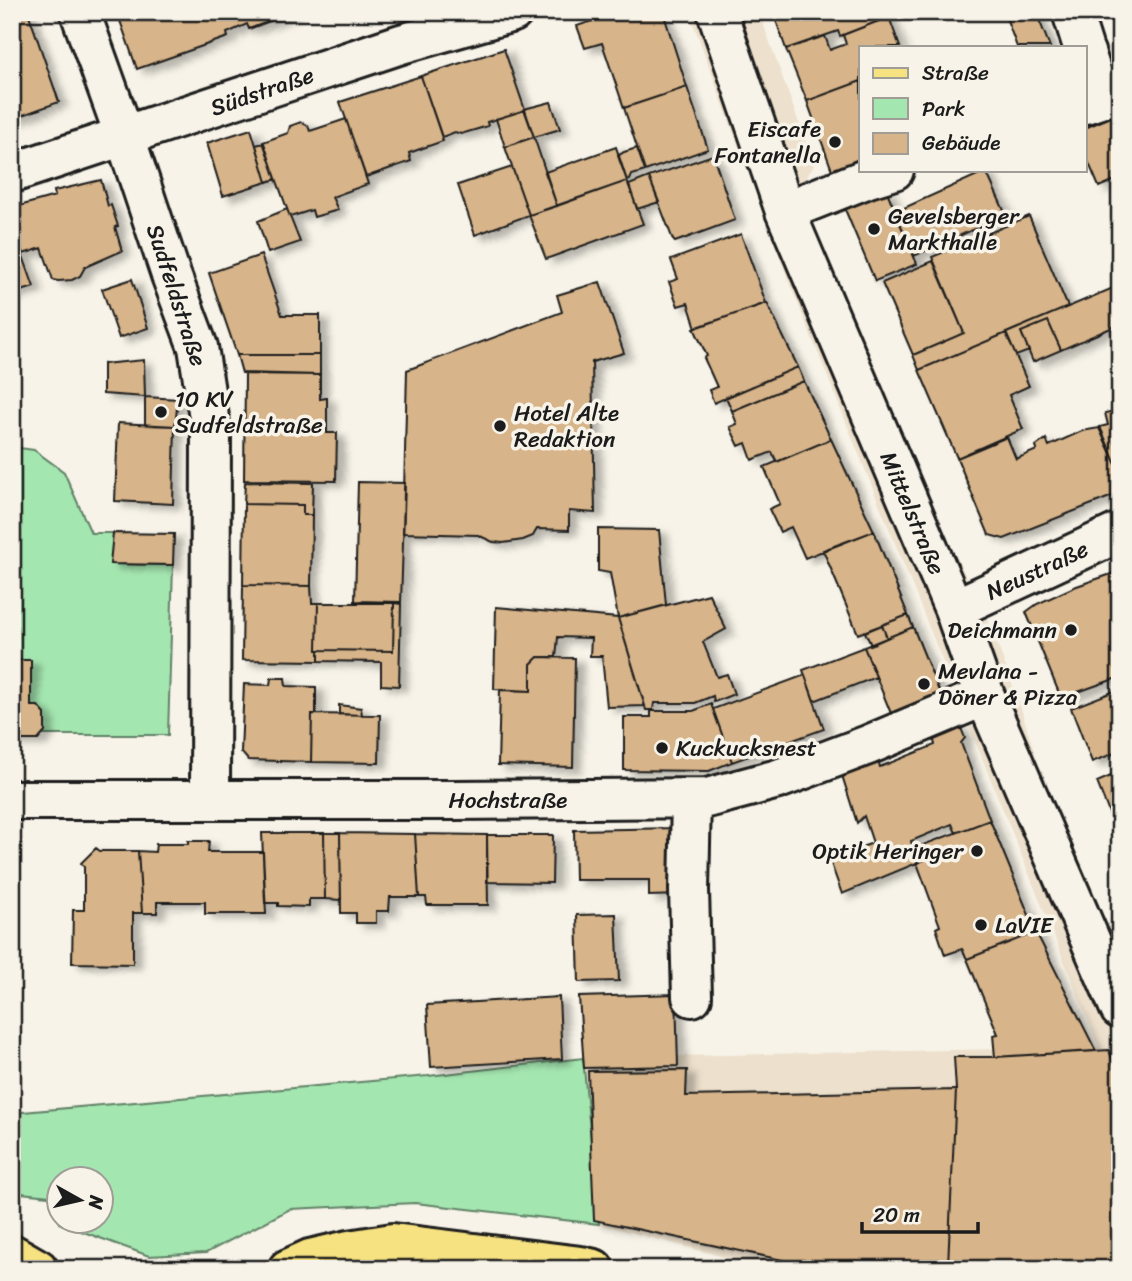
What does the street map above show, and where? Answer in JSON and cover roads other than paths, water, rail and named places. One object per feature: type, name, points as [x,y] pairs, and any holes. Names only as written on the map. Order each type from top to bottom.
[{"type":"main road","points":[[288,1269],[310,1259],[393,1243],[594,1269]]},
{"type":"main road","points":[[12,1254],[38,1269]]},
{"type":"street","name":"Sudfeldstraße","points":[[80,12],[198,347],[211,430],[211,800]]},
{"type":"street","name":"Südstraße","points":[[12,173],[401,44],[513,12]]},
{"type":"street","name":"Mittelstraße","points":[[717,12],[785,211],[954,609],[985,696],[1120,1009]]},
{"type":"street","points":[[1072,12],[1083,46]]},
{"type":"street","points":[[1086,56],[1100,99],[1086,104]]},
{"type":"street","points":[[785,211],[888,172]]},
{"type":"street","name":"Neustraße","points":[[954,609],[1120,532]]},
{"type":"street","name":"Hochstraße","points":[[12,800],[707,798],[778,779],[985,696]]},
{"type":"street","points":[[691,799],[689,890],[692,997]]},
{"type":"place","name":"Eiscafe Fontanella","points":[[835,142]]},
{"type":"place","name":"Gevelsberger Markthalle","points":[[874,229]]},
{"type":"place","name":"10 KV Sudfeldstraße","points":[[161,412]]},
{"type":"place","name":"Hotel Alte Redaktion","points":[[500,426]]},
{"type":"place","name":"Deichmann","points":[[1071,630]]},
{"type":"place","name":"Mevlana - Döner & Pizza","points":[[924,684]]},
{"type":"place","name":"Kuckucksnest","points":[[662,748]]},
{"type":"place","name":"Optik Heringer","points":[[977,851]]},
{"type":"place","name":"LaVIE","points":[[981,925]]}]
